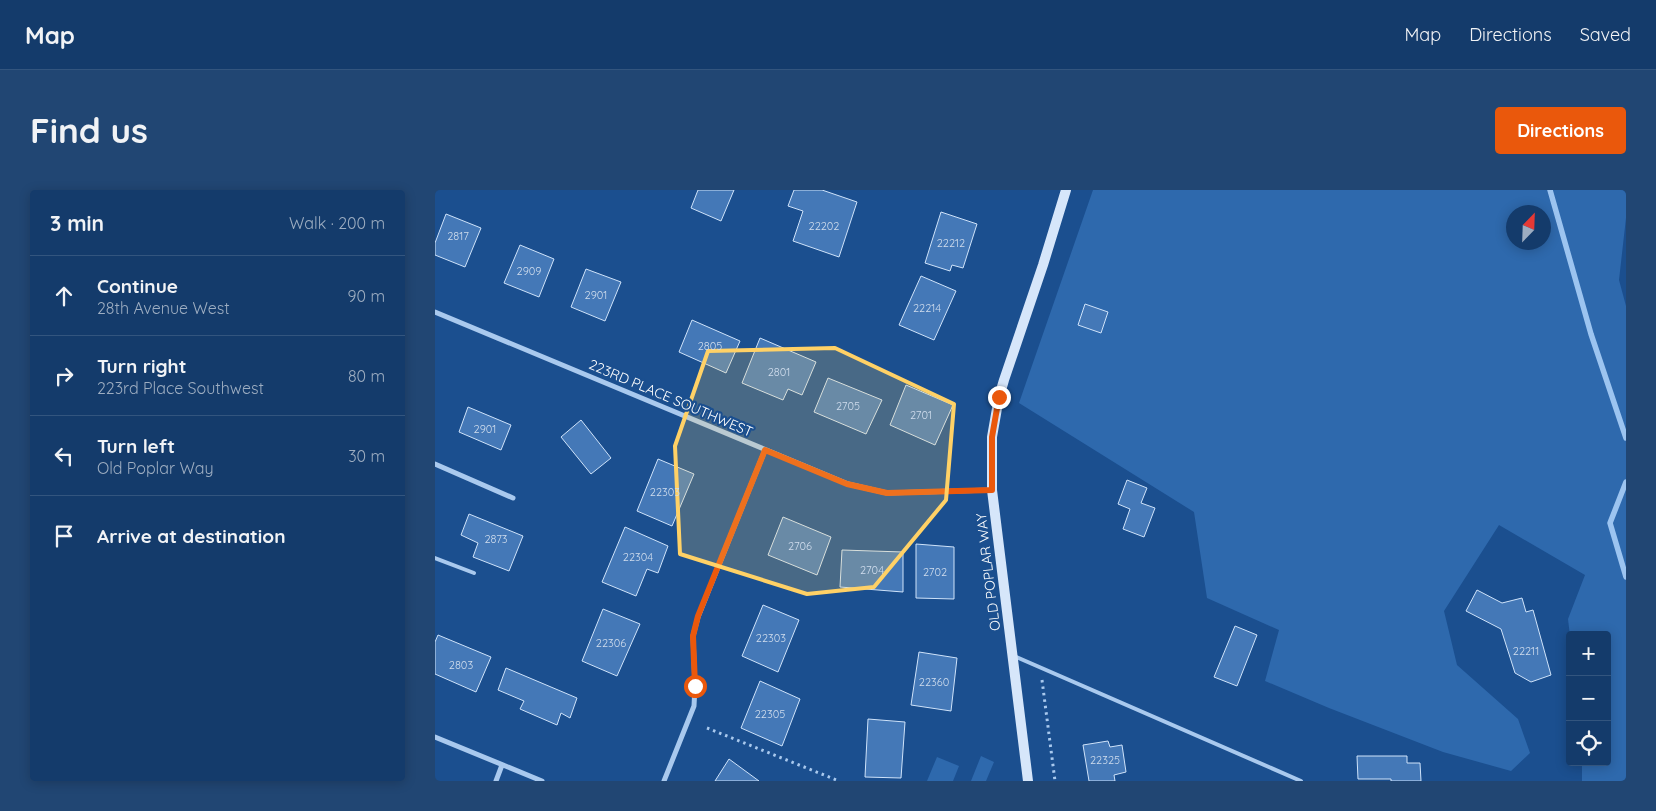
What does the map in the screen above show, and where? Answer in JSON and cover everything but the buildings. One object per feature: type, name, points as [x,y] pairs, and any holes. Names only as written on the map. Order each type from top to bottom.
[{"type":"street","name":"OLD POPLAR WAY","points":[[1028,781],[992,490],[992,437],[999,397],[1066,190]]},
{"type":"street","name":"223RD PLACE SOUTHWEST","points":[[435,312],[847,484],[887,493],[992,490]]},
{"type":"street","points":[[664,781],[694,706],[693,636],[698,616],[765,450]]},
{"type":"street","points":[[435,464],[513,498]]},
{"type":"street","points":[[435,737],[542,781]]},
{"type":"street","points":[[496,781],[502,765]]},
{"type":"lane","points":[[435,558],[474,573]]},
{"type":"lane","points":[[1011,655],[1301,781]]},
{"type":"path","points":[[1040,668],[1055,781]]},
{"type":"path","points":[[707,728],[839,781]]},
{"type":"highlighted area","points":[[835,348],[954,404],[946,500],[874,587],[807,594],[680,554],[675,446],[708,351]]},
{"type":"shaded area","points":[[1093,190],[1626,190],[1626,218],[1619,280],[1626,306],[1626,781],[1582,781],[1582,766],[1611,766],[1611,631],[1569,631],[1568,619],[1585,575],[1499,525],[1444,611],[1457,665],[1518,719],[1530,753],[1511,771],[1443,752],[1265,681],[1279,630],[1207,598],[1194,512],[1019,403]]},
{"type":"shaded area","points":[[981,756],[994,762],[986,781],[971,781]]},
{"type":"shaded area","points":[[937,757],[959,766],[953,781],[927,781]]},
{"type":"waterway","points":[[1550,190],[1591,334],[1626,438]]},
{"type":"waterway","points":[[1626,482],[1610,523],[1626,577]]},
{"type":"route","points":[[695,686],[693,636],[698,616],[765,450],[847,484],[887,493],[992,490],[992,437],[999,397]]}]
